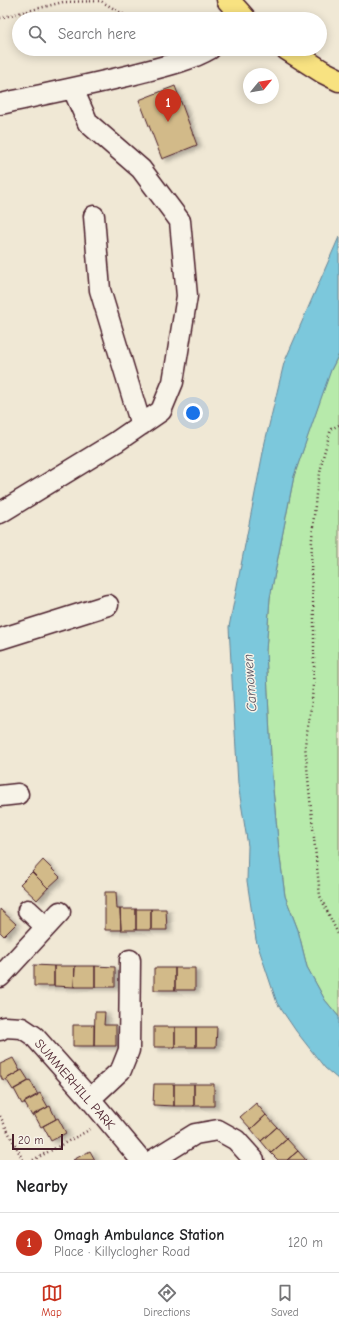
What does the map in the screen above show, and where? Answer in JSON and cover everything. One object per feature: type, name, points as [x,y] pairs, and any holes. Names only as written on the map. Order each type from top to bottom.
[{"type":"highway","points":[[228,0],[239,12]]},
{"type":"highway","points":[[298,56],[339,80]]},
{"type":"street","points":[[0,104],[55,91],[73,89],[159,68],[192,56]]},
{"type":"street","points":[[0,513],[116,442],[161,411],[173,382],[186,296],[180,221],[141,169],[88,123],[73,89]]},
{"type":"street","points":[[94,216],[100,290],[141,425]]},
{"type":"street","points":[[0,639],[108,604]]},
{"type":"street","points":[[28,910],[46,927]]},
{"type":"street","points":[[0,978],[60,912]]},
{"type":"street","points":[[90,1100],[121,1070],[129,1050],[130,960]]},
{"type":"street","name":"SUMMERHILL PARK","points":[[0,1030],[4,1027],[22,1028],[34,1036],[141,1160]]},
{"type":"street","points":[[153,1160],[195,1134],[218,1130],[236,1140],[254,1160]]},
{"type":"path","points":[[24,12],[63,2],[101,1],[119,12]]},
{"type":"path","points":[[0,18],[12,15]]},
{"type":"path","points":[[339,425],[331,429],[323,457],[316,494],[311,572],[314,617],[314,667],[312,702],[305,745],[320,896],[339,936]]},
{"type":"path","points":[[0,1116],[23,1160]]},
{"type":"path","points":[[33,1160],[108,1121]]},
{"type":"green space","points":[[339,354],[339,1017],[325,1000],[307,967],[298,930],[285,896],[272,779],[266,651],[270,598],[294,476],[329,374]]},
{"type":"water","name":"Camowen","points":[[339,237],[339,354],[331,370],[294,476],[270,598],[266,651],[272,779],[285,896],[298,930],[307,967],[325,1000],[339,1017],[339,1080],[325,1068],[296,1031],[277,1003],[256,940],[247,881],[248,846],[238,784],[229,627],[265,442],[284,363]]},
{"type":"building","points":[[175,86],[197,145],[162,159],[139,100]]},
{"type":"building","points":[[43,860],[60,877],[48,888],[32,872]]},
{"type":"building","points":[[32,872],[48,888],[37,900],[20,884]]},
{"type":"building","points":[[105,892],[116,892],[117,909],[120,909],[121,930],[105,930]]},
{"type":"building","points":[[0,909],[16,924],[4,936],[0,932]]},
{"type":"building","points":[[120,909],[136,909],[136,930],[121,930]]},
{"type":"building","points":[[136,909],[151,909],[151,930],[136,930]]},
{"type":"building","points":[[151,909],[166,909],[167,930],[151,930]]},
{"type":"building","points":[[34,965],[54,966],[54,986],[34,986]]},
{"type":"building","points":[[54,966],[75,966],[74,987],[54,986]]},
{"type":"building","points":[[75,966],[95,966],[95,987],[74,987]]},
{"type":"building","points":[[95,966],[115,967],[115,987],[95,987]]},
{"type":"building","points":[[154,968],[175,968],[175,990],[154,990]]},
{"type":"building","points":[[175,968],[195,968],[195,990],[175,990]]},
{"type":"building","points":[[95,1012],[105,1012],[104,1025],[116,1025],[116,1046],[94,1046]]},
{"type":"building","points":[[73,1025],[94,1025],[94,1046],[73,1046]]},
{"type":"building","points":[[154,1027],[175,1027],[175,1047],[154,1047]]},
{"type":"building","points":[[175,1027],[196,1027],[196,1047],[175,1047]]},
{"type":"building","points":[[196,1027],[217,1027],[216,1047],[196,1047]]},
{"type":"building","points":[[13,1058],[20,1071],[3,1081],[0,1075],[0,1064]]},
{"type":"building","points":[[22,1070],[29,1081],[13,1090],[6,1079]]},
{"type":"building","points":[[30,1080],[38,1095],[22,1104],[14,1089]]},
{"type":"building","points":[[154,1084],[174,1084],[174,1106],[153,1105]]},
{"type":"building","points":[[174,1084],[194,1084],[194,1106],[174,1106]]},
{"type":"building","points":[[194,1084],[214,1084],[214,1106],[194,1106]]},
{"type":"building","points":[[40,1093],[48,1107],[32,1116],[24,1102]]},
{"type":"building","points":[[256,1103],[266,1115],[251,1129],[240,1117]]},
{"type":"building","points":[[50,1106],[56,1119],[41,1127],[34,1114]]},
{"type":"building","points":[[266,1115],[277,1127],[261,1141],[251,1129]]},
{"type":"building","points":[[58,1118],[66,1133],[51,1141],[43,1126]]},
{"type":"building","points":[[277,1127],[287,1139],[271,1153],[261,1141]]},
{"type":"building","points":[[287,1139],[298,1151],[287,1160],[278,1160],[271,1153]]},
{"type":"building","points":[[90,1151],[95,1160],[73,1160]]},
{"type":"building","points":[[298,1151],[306,1160],[287,1160]]},
{"type":"place","name":"Omagh Ambulance Station","points":[[168,122]]}]
